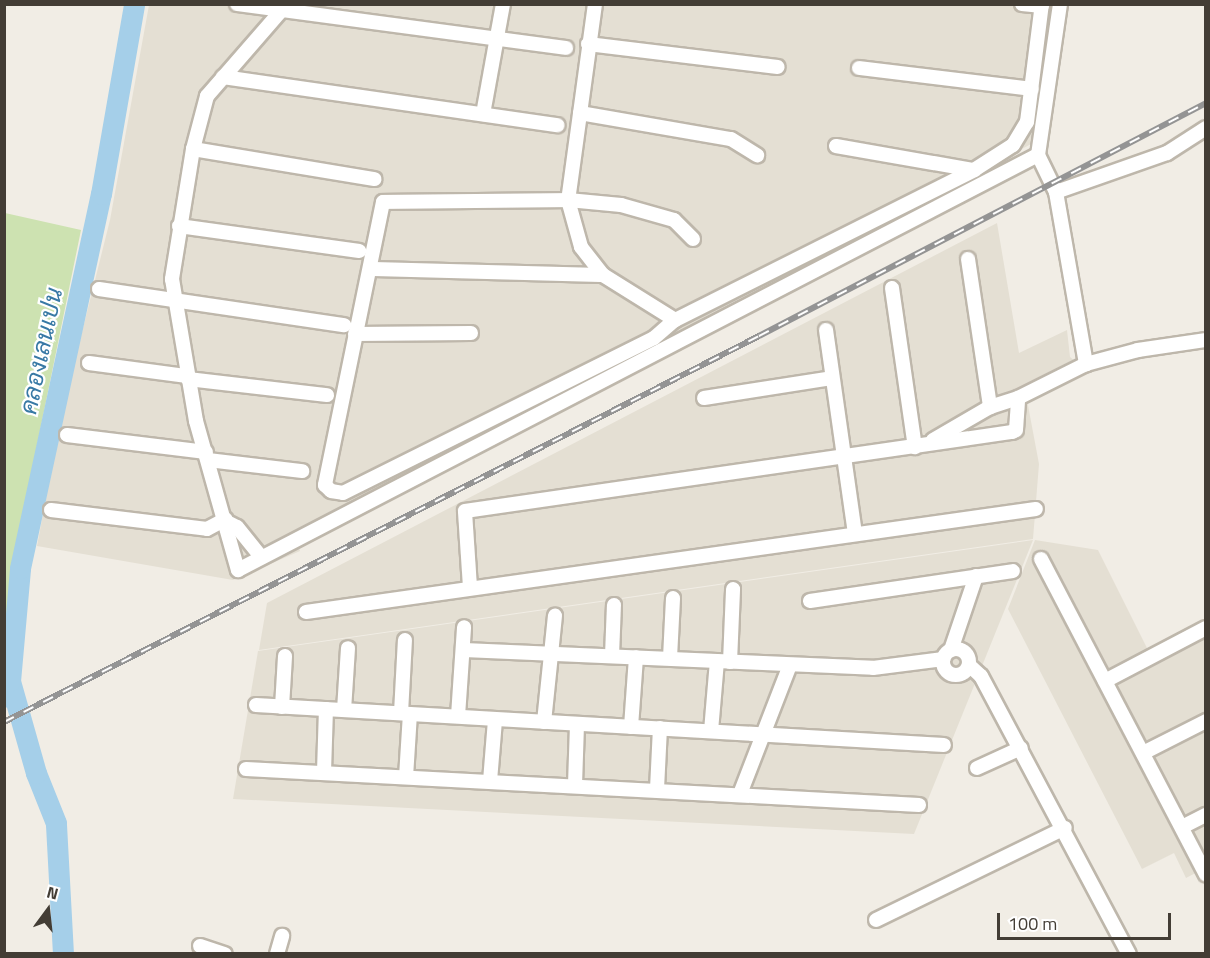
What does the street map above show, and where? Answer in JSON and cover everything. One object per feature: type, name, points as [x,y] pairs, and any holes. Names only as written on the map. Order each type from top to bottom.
[{"type":"street","points":[[237,4],[284,8],[497,41],[566,48]]},
{"type":"street","points":[[483,114],[503,4]]},
{"type":"street","points":[[594,4],[568,200],[581,247],[603,275],[675,320]]},
{"type":"street","points":[[693,239],[674,220],[621,205],[568,200],[383,202],[371,269],[349,329],[326,484],[331,492],[342,493],[654,338],[675,320],[974,170],[1022,134],[1032,89],[1042,5],[1022,4]]},
{"type":"street","points":[[1060,4],[1038,155],[1056,192],[1086,364]]},
{"type":"street","points":[[284,8],[207,96],[193,149],[172,279],[187,377],[207,456],[227,521],[226,538],[237,570],[1038,155]]},
{"type":"street","points":[[588,44],[778,67]]},
{"type":"street","points":[[859,68],[1032,89]]},
{"type":"street","points":[[223,77],[558,125]]},
{"type":"street","points":[[580,113],[731,139],[757,155]]},
{"type":"street","points":[[1056,192],[1167,153],[1206,128]]},
{"type":"street","points":[[836,146],[974,170]]},
{"type":"street","points":[[193,149],[375,179]]},
{"type":"street","points":[[179,226],[359,251]]},
{"type":"street","points":[[968,259],[990,407]]},
{"type":"street","points":[[371,269],[603,275]]},
{"type":"street","points":[[892,288],[919,446]]},
{"type":"street","points":[[99,289],[174,298],[349,329],[471,333]]},
{"type":"street","points":[[826,330],[831,378],[855,534]]},
{"type":"street","points":[[919,446],[990,407],[1018,398],[1086,364],[1138,350],[1206,340]]},
{"type":"street","points":[[89,363],[327,395]]},
{"type":"street","points":[[704,399],[831,378]]},
{"type":"street","points":[[470,587],[463,519],[465,511],[1012,432],[1016,430],[1018,398]]},
{"type":"street","points":[[67,435],[302,471]]},
{"type":"street","points":[[306,612],[470,587],[1036,509]]},
{"type":"street","points":[[51,510],[207,529],[227,521]]},
{"type":"street","points":[[227,521],[237,527],[261,557]]},
{"type":"street","points":[[1041,559],[1206,874]]},
{"type":"street","points":[[810,601],[1014,571]]},
{"type":"street","points":[[969,665],[962,673],[953,674],[945,669],[947,654],[976,576]]},
{"type":"street","points":[[711,730],[724,662],[733,589]]},
{"type":"street","points":[[670,658],[673,598]]},
{"type":"street","points":[[612,656],[614,605]]},
{"type":"street","points":[[544,722],[553,653],[555,616]]},
{"type":"street","points":[[458,716],[464,627]]},
{"type":"street","points":[[1105,681],[1206,628]]},
{"type":"street","points":[[405,640],[406,777]]},
{"type":"street","points":[[344,710],[348,648]]},
{"type":"street","points":[[464,650],[879,668],[947,654],[967,654],[969,665],[981,676],[1065,828],[1130,954]]},
{"type":"street","points":[[282,707],[285,656]]},
{"type":"street","points":[[631,727],[636,657]]},
{"type":"street","points":[[740,794],[790,665]]},
{"type":"street","points":[[256,705],[944,745]]},
{"type":"street","points":[[324,772],[326,709]]},
{"type":"street","points":[[490,781],[495,720]]},
{"type":"street","points":[[1143,753],[1206,721]]},
{"type":"street","points":[[575,785],[577,724]]},
{"type":"street","points":[[657,789],[660,728]]},
{"type":"street","points":[[977,768],[1021,748]]},
{"type":"street","points":[[246,769],[919,804]]},
{"type":"street","points":[[1182,827],[1206,815]]},
{"type":"street","points":[[876,920],[1065,828]]},
{"type":"street","points":[[277,954],[282,936]]},
{"type":"street","points":[[200,946],[225,954]]},
{"type":"shaded area","points":[[149,5],[1052,5],[1033,143],[295,534],[300,551],[233,580],[37,546],[62,412],[110,220]]},
{"type":"shaded area","points":[[997,223],[1019,353],[1067,330],[1070,357],[1088,372],[1027,400],[1039,464],[1033,539],[259,650],[267,603]]},
{"type":"shaded area","points":[[1033,540],[914,834],[233,799],[258,651]]},
{"type":"shaded area","points":[[1035,540],[1098,550],[1148,650],[1205,622],[1205,868],[1186,878],[1174,853],[1142,869],[1008,609]]},
{"type":"green space","points":[[5,213],[81,230],[22,519],[8,608],[5,695]]},
{"type":"waterway","name":"คลองเลนเปน","points":[[63,954],[56,823],[36,773],[10,681],[20,568],[101,194],[134,4]]},
{"type":"waterway","points":[[4,702],[15,697]]},
{"type":"railway","points":[[4,722],[759,336],[1206,103]]}]
